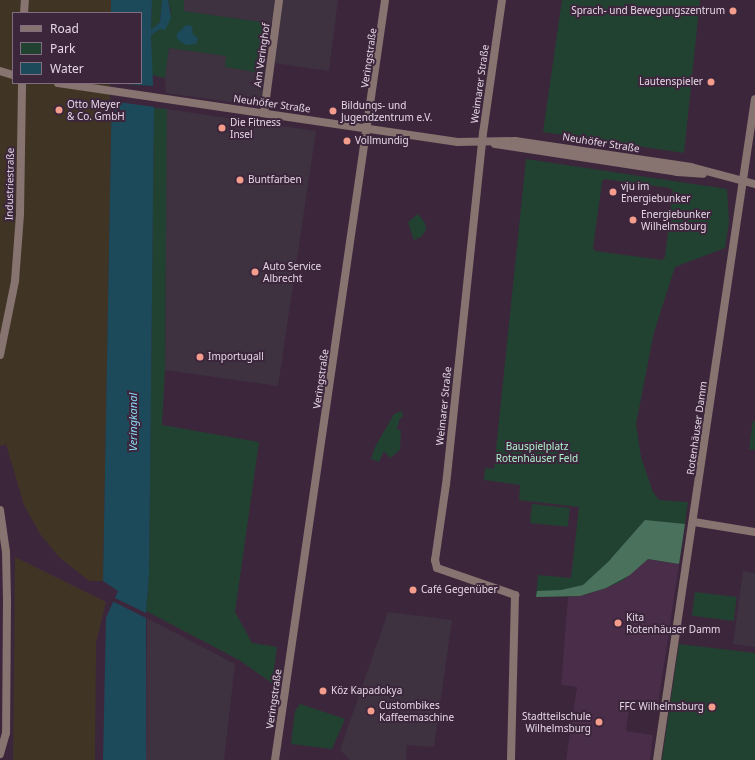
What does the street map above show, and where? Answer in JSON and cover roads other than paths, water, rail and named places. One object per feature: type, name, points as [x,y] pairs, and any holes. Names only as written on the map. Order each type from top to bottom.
[{"type":"street","points":[[24,12],[25,0]]},
{"type":"street","name":"Am Veringhof","points":[[264,113],[279,0]]},
{"type":"street","name":"Veringstraße","points":[[275,760],[369,128],[385,0]]},
{"type":"street","name":"Weimarer Straße","points":[[502,0],[482,142],[446,484],[435,560],[437,568],[515,595],[511,760]]},
{"type":"street","points":[[0,71],[12,75]]},
{"type":"street","name":"Industriestraße","points":[[0,355],[15,281],[20,214],[22,84]]},
{"type":"street","name":"Neuhöfer Straße","points":[[65,84],[458,142],[482,142],[677,172],[715,174],[755,184]]},
{"type":"street","name":"Rotenhäuser Damm","points":[[657,760],[694,522],[755,99]]},
{"type":"street","points":[[0,510],[6,552],[7,584],[6,720],[0,754]]},
{"type":"street","points":[[694,522],[755,532]]},
{"type":"water","name":"Veringkanal","points":[[111,0],[152,0],[151,30],[160,22],[162,0],[168,0],[171,18],[165,30],[160,29],[151,35],[154,108],[149,576],[146,611],[146,760],[103,760],[106,618],[118,591],[103,581],[112,84],[142,84],[142,12],[111,12]]},
{"type":"water","points":[[186,25],[192,26],[193,35],[198,38],[196,44],[186,45],[177,39],[177,34]]},
{"type":"place","name":"Sprach- und Bewegungszentrum","points":[[733,11]]},
{"type":"place","name":"Lautenspieler","points":[[711,82]]},
{"type":"place","name":"Otto Meyer & Co. GmbH","points":[[59,110]]},
{"type":"place","name":"Bildungs- und Jugendzentrum e.V.","points":[[333,111]]},
{"type":"place","name":"Die Fitness Insel","points":[[222,128]]},
{"type":"place","name":"Vollmundig","points":[[347,141]]},
{"type":"place","name":"Buntfarben","points":[[240,180]]},
{"type":"place","name":"vju im Energiebunker","points":[[613,192]]},
{"type":"place","name":"Energiebunker Wilhelmsburg","points":[[633,220]]},
{"type":"place","name":"Auto Service Albrecht","points":[[255,272]]},
{"type":"place","name":"Importugall","points":[[200,357]]},
{"type":"place","name":"Café Gegenüber","points":[[413,590]]},
{"type":"place","name":"Kita Rotenhäuser Damm","points":[[618,623]]},
{"type":"place","name":"Köz Kapadokya","points":[[323,691]]},
{"type":"place","name":"FFC Wilhelmsburg","points":[[712,707]]},
{"type":"place","name":"Custombikes Kaffeemaschine","points":[[371,711]]},
{"type":"place","name":"Stadtteilschule Wilhelmsburg","points":[[599,722]]},
{"type":"park label","name":"Bauspielplatz Rotenhäuser Feld","points":[[537,452]]}]
